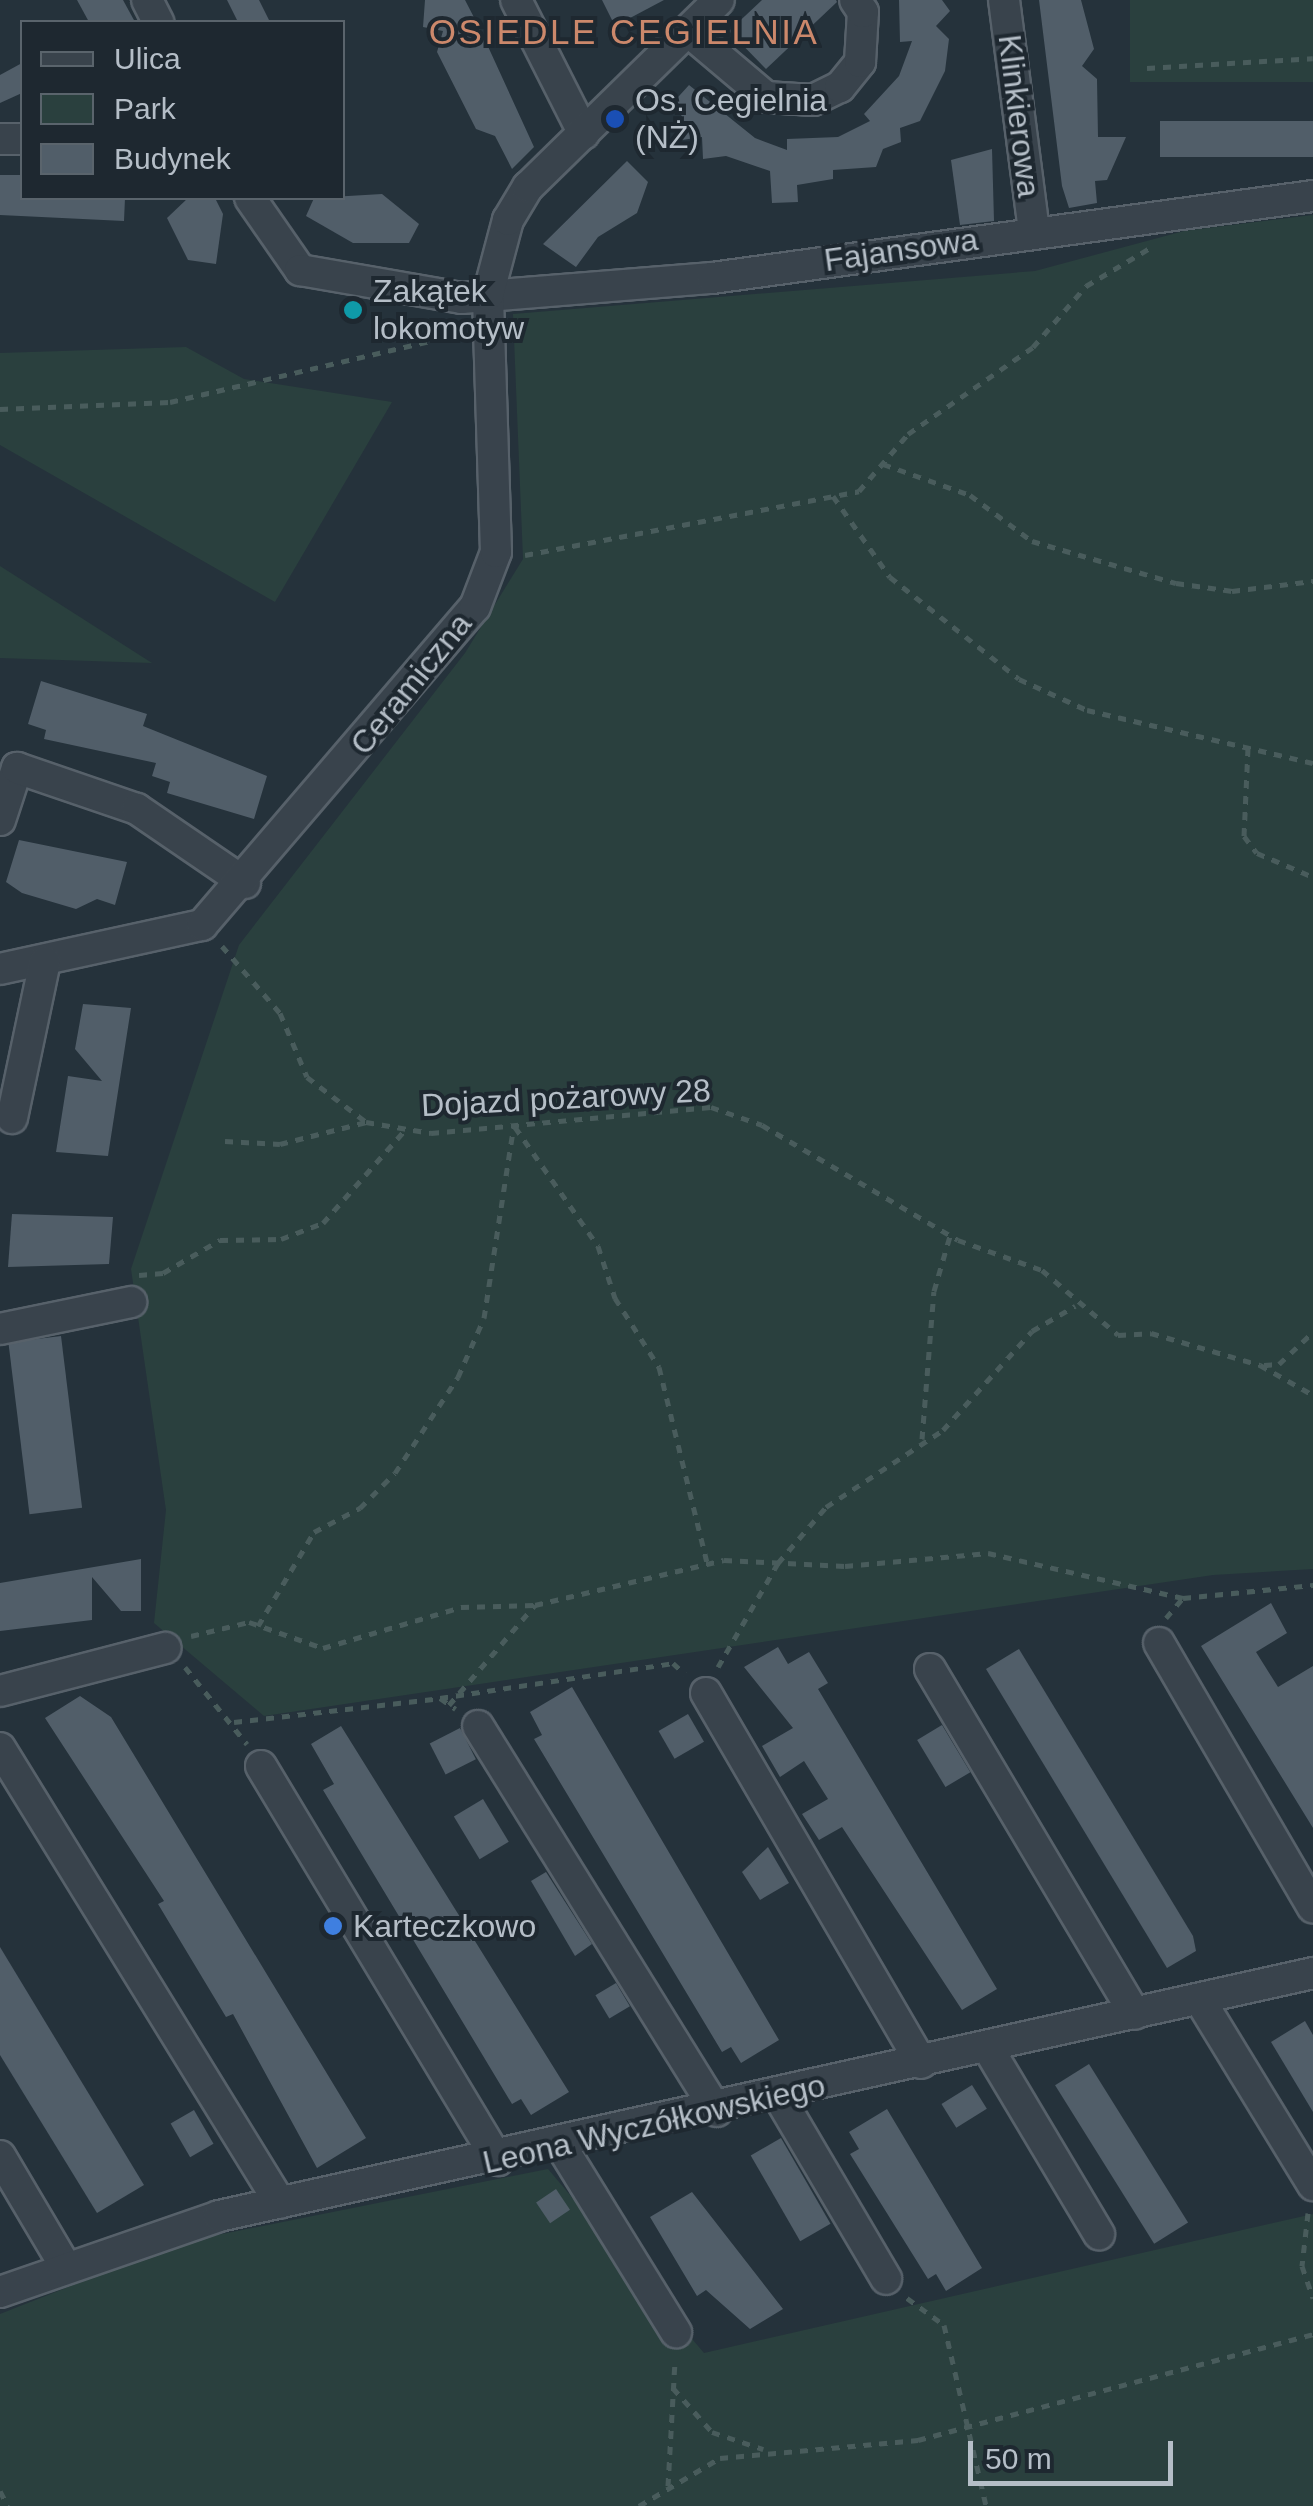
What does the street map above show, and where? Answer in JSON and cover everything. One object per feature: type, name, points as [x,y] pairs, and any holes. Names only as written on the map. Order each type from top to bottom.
[{"type":"street","points":[[516,0],[584,134]]},
{"type":"street","name":"Ceramiczna","points":[[202,926],[244,883],[438,657],[475,606],[492,562],[500,476],[488,294],[518,204],[719,0]]},
{"type":"street","points":[[688,30],[766,97],[812,100],[840,88],[860,62],[864,12],[856,0]]},
{"type":"street","name":"Klinkierowa","points":[[1004,0],[1034,231]]},
{"type":"street","name":"Fajansowa","points":[[251,200],[282,252],[324,280],[488,294],[712,278],[1034,231],[1313,196]]},
{"type":"street","points":[[0,820],[17,768],[137,809],[244,883]]},
{"type":"street","points":[[0,969],[202,926]]},
{"type":"street","points":[[12,1118],[45,961]]},
{"type":"street","points":[[0,1329],[128,1289]]},
{"type":"street","points":[[1158,1642],[1313,1908]]},
{"type":"street","points":[[0,1690],[165,1648]]},
{"type":"street","points":[[930,1669],[1134,2014]]},
{"type":"street","points":[[706,1693],[921,2063]]},
{"type":"street","points":[[478,1726],[717,2111]]},
{"type":"street","points":[[0,1748],[280,2203]]},
{"type":"street","points":[[260,1766],[498,2160]]},
{"type":"street","name":"Leona Wyczółkowskiego","points":[[0,2292],[65,2266],[280,2203],[562,2146],[1313,1973]]},
{"type":"street","points":[[1200,2000],[1313,2185]]},
{"type":"street","points":[[988,2048],[1099,2234]]},
{"type":"street","points":[[778,2097],[886,2279]]},
{"type":"street","points":[[562,2146],[676,2332]]},
{"type":"street","points":[[0,2156],[65,2266]]},
{"type":"path","points":[[1147,68],[1313,58]]},
{"type":"path","points":[[492,562],[859,491],[968,387],[1033,347],[1086,286],[1164,239]]},
{"type":"path","points":[[0,409],[170,402],[478,333]]},
{"type":"path","points":[[883,464],[970,495],[1032,541],[1176,583],[1232,591],[1313,581]]},
{"type":"path","points":[[833,496],[890,577],[1019,679],[1087,710],[1313,763]]},
{"type":"path","points":[[1248,748],[1244,836],[1257,853],[1313,877]]},
{"type":"path","name":"Dojazd pożarowy 28","points":[[202,926],[280,1012],[307,1077],[366,1122],[406,1128],[514,1124],[710,1107],[762,1125],[950,1236],[1042,1270],[1075,1306],[1118,1334],[1150,1333],[1260,1365],[1313,1396]]},
{"type":"path","points":[[225,1141],[280,1144],[366,1122]]},
{"type":"path","points":[[514,1124],[535,1168],[598,1246],[616,1298],[659,1367],[707,1564]]},
{"type":"path","points":[[258,1626],[314,1532],[360,1508],[395,1473],[458,1376],[484,1318],[514,1124]]},
{"type":"path","points":[[128,1289],[220,1240],[280,1238],[323,1223],[406,1128]]},
{"type":"path","points":[[922,1441],[934,1292],[950,1236]]},
{"type":"path","points":[[234,1722],[440,1698],[673,1663],[706,1693],[778,1562],[863,1475],[922,1441],[1032,1330],[1075,1306]]},
{"type":"path","points":[[1260,1365],[1279,1364],[1313,1332]]},
{"type":"path","points":[[260,1766],[234,1722],[165,1648],[210,1627],[258,1626],[323,1648],[460,1607],[535,1605],[707,1564],[988,1553],[1183,1598],[1313,1584]]},
{"type":"path","points":[[1158,1642],[1183,1598]]},
{"type":"path","points":[[449,1704],[535,1605]]},
{"type":"path","points":[[440,1698],[478,1726]]},
{"type":"path","points":[[1313,2185],[1302,2266],[1313,2298]]},
{"type":"path","points":[[886,2279],[944,2325],[986,2506]]},
{"type":"path","points":[[668,2486],[676,2332]]},
{"type":"path","points":[[672,2386],[712,2432],[766,2450],[807,2454],[966,2429],[1313,2334]]},
{"type":"path","points":[[639,2506],[697,2465],[766,2450]]},
{"type":"path","points":[[0,2490],[8,2506]]},
{"type":"green space","points":[[1130,0],[1313,0],[1313,82],[1130,82]]},
{"type":"green space","points":[[1313,215],[1313,1569],[1213,1575],[264,1716],[154,1623],[166,1510],[131,1269],[239,945],[465,653],[523,559],[513,314],[1035,271],[1184,231]]},
{"type":"green space","points":[[186,347],[244,379],[392,402],[275,602],[0,445],[0,353]]},
{"type":"green space","points":[[0,566],[152,663],[0,658]]},
{"type":"green space","points":[[548,2169],[704,2353],[1313,2214],[1313,2506],[0,2506],[0,2314],[182,2242]]},
{"type":"building","points":[[77,0],[123,0],[134,20],[88,20]]},
{"type":"building","points":[[227,0],[259,0],[269,20],[237,20]]},
{"type":"building","points":[[425,0],[465,0],[480,29],[534,147],[512,169],[495,136],[476,129],[437,52],[443,31],[423,27]]},
{"type":"building","points":[[602,0],[664,0],[615,26]]},
{"type":"building","points":[[762,0],[837,2],[766,69],[729,31]]},
{"type":"building","points":[[899,0],[942,0],[950,11],[936,26],[949,39],[945,71],[920,121],[900,128],[901,142],[883,149],[876,167],[833,170],[833,179],[797,185],[798,202],[772,203],[770,171],[726,156],[703,159],[702,137],[682,140],[682,116],[670,106],[689,85],[755,138],[787,150],[787,139],[838,137],[870,121],[864,114],[899,76],[912,41],[900,42]]},
{"type":"building","points":[[1039,0],[1081,0],[1094,49],[1082,66],[1097,79],[1098,137],[1126,137],[1107,180],[1095,181],[1097,203],[1069,208],[1062,186]]},
{"type":"building","points":[[20,64],[20,94],[0,103],[0,75]]},
{"type":"building","points":[[1160,121],[1313,121],[1313,157],[1160,157]]},
{"type":"building","points":[[992,149],[994,221],[960,225],[951,160]]},
{"type":"building","points":[[627,161],[648,182],[637,213],[598,237],[576,267],[543,244]]},
{"type":"building","points":[[0,175],[20,175],[20,200],[125,200],[124,221],[0,215]]},
{"type":"building","points":[[382,194],[419,224],[409,243],[353,243],[306,216],[313,200],[345,200],[345,196]]},
{"type":"building","points":[[186,200],[216,200],[223,214],[216,264],[188,260],[167,218]]},
{"type":"building","points":[[41,681],[147,714],[143,726],[267,776],[254,819],[167,793],[170,782],[152,776],[156,763],[44,739],[46,730],[28,724]]},
{"type":"building","points":[[19,840],[127,862],[115,905],[97,899],[76,909],[22,893],[6,882]]},
{"type":"building","points":[[83,1004],[131,1008],[108,1156],[56,1152],[68,1076],[102,1081],[75,1049]]},
{"type":"building","points":[[12,1214],[113,1217],[109,1264],[8,1267]]},
{"type":"building","points":[[61,1336],[82,1508],[29,1514],[8,1342]]},
{"type":"building","points":[[141,1559],[141,1611],[121,1611],[92,1577],[92,1620],[0,1631],[0,1583]]},
{"type":"building","points":[[1271,1603],[1287,1633],[1256,1652],[1278,1687],[1313,1666],[1313,1828],[1201,1646]]},
{"type":"building","points":[[778,1647],[788,1664],[809,1652],[828,1683],[818,1689],[997,1989],[962,2010],[842,1827],[819,1840],[802,1814],[828,1799],[804,1761],[780,1777],[762,1746],[793,1728],[744,1667]]},
{"type":"building","points":[[1019,1649],[1193,1936],[1196,1951],[1167,1968],[986,1669]]},
{"type":"building","points":[[572,1687],[779,2040],[741,2063],[731,2047],[722,2052],[534,1739],[542,1735],[530,1712]]},
{"type":"building","points":[[80,1696],[111,1717],[366,2138],[317,2168],[233,2014],[226,2017],[158,1904],[164,1901],[45,1718]]},
{"type":"building","points":[[688,1714],[704,1742],[675,1759],[659,1731]]},
{"type":"building","points":[[942,1725],[970,1772],[945,1787],[917,1740]]},
{"type":"building","points":[[341,1726],[569,2092],[531,2115],[521,2099],[512,2104],[323,1790],[334,1784],[311,1744]]},
{"type":"building","points":[[460,1728],[476,1759],[446,1775],[430,1743]]},
{"type":"building","points":[[483,1799],[509,1842],[480,1859],[454,1817]]},
{"type":"building","points":[[768,1847],[789,1883],[760,1900],[742,1872]]},
{"type":"building","points":[[546,1872],[592,1944],[575,1956],[531,1881]]},
{"type":"building","points":[[0,1947],[144,2185],[97,2213],[0,2055]]},
{"type":"building","points":[[616,1983],[630,2006],[609,2019],[595,1995]]},
{"type":"building","points":[[1305,2021],[1313,2035],[1313,2112],[1271,2042]]},
{"type":"building","points":[[1089,2064],[1188,2223],[1154,2244],[1055,2085]]},
{"type":"building","points":[[972,2085],[987,2109],[956,2128],[941,2104]]},
{"type":"building","points":[[887,2109],[982,2268],[946,2291],[936,2274],[928,2279],[850,2154],[859,2149],[849,2132]]},
{"type":"building","points":[[194,2110],[214,2144],[190,2157],[171,2124]]},
{"type":"building","points":[[781,2138],[830,2224],[800,2241],[751,2156]]},
{"type":"building","points":[[556,2189],[570,2210],[550,2223],[536,2202]]},
{"type":"building","points":[[692,2192],[783,2309],[750,2329],[706,2290],[697,2296],[650,2217]]},
{"type":"place","name":"Os. Cegielnia (NŻ)","points":[[615,119]]},
{"type":"place","name":"Zakątek lokomotyw","points":[[353,310]]},
{"type":"place","name":"Karteczkowo","points":[[333,1926]]},
{"type":"district","name":"OSIEDLE CEGIELNIA","points":[[624,32]]}]
